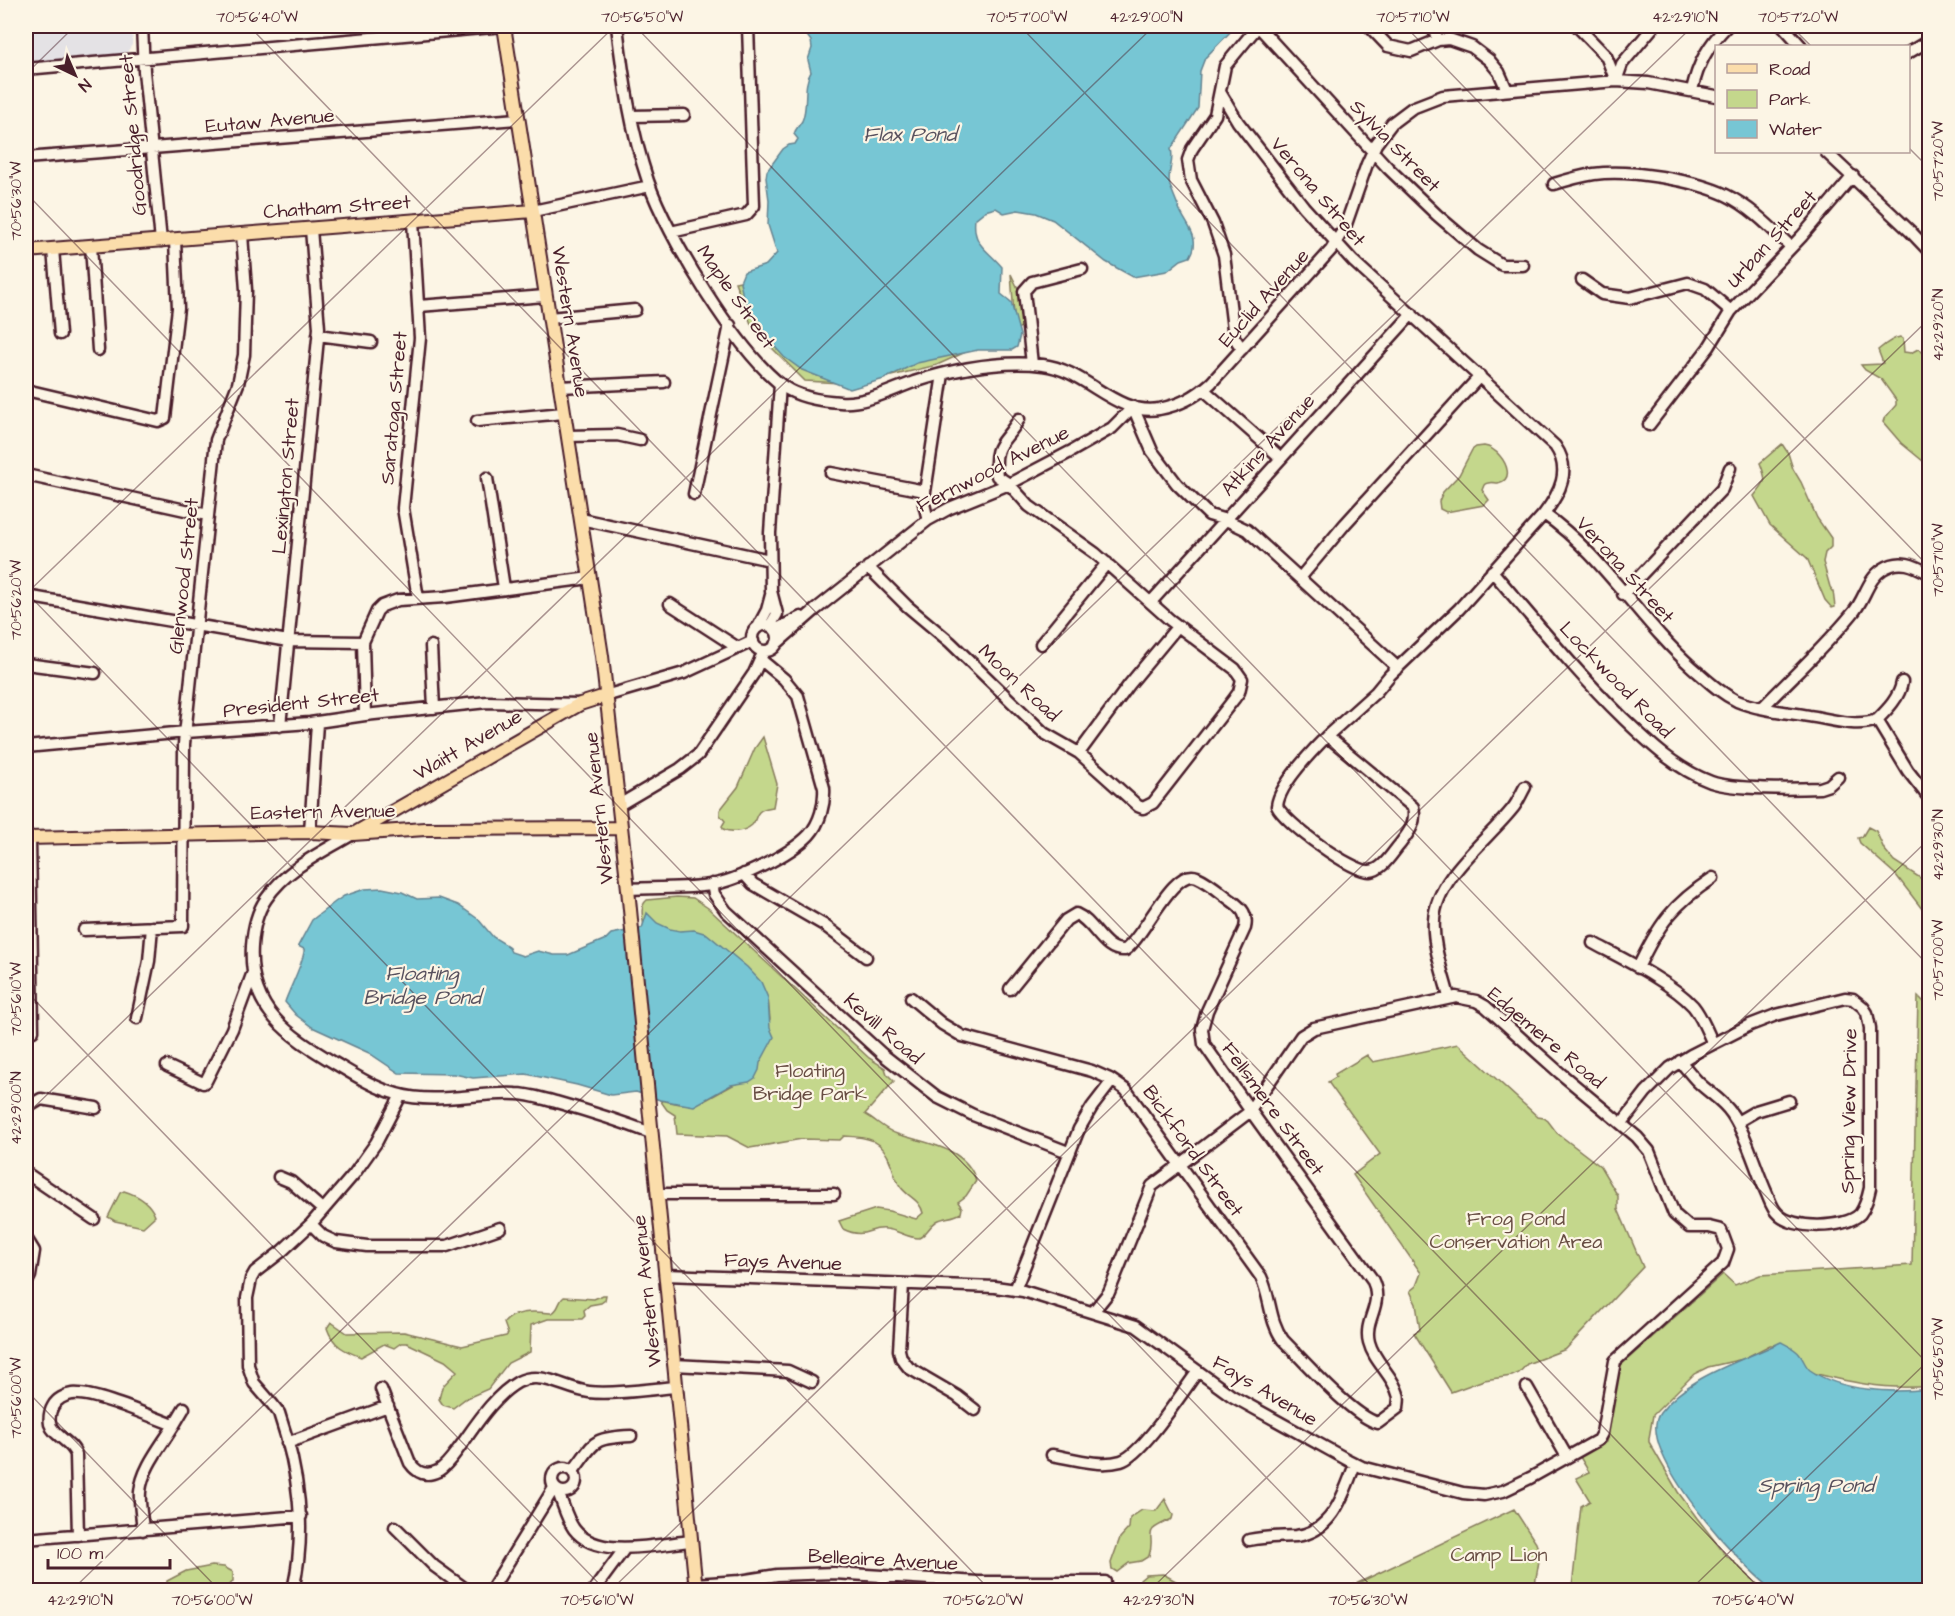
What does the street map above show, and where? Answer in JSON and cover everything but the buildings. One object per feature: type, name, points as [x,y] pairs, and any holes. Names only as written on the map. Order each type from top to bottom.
[{"type":"main road","name":"Western Avenue","points":[[504,26],[602,656],[628,889],[696,1587]]},
{"type":"main road","name":"Chatham Street","points":[[26,251],[533,211]]},
{"type":"main road","name":"Waitt Avenue","points":[[353,834],[580,704],[605,696]]},
{"type":"main road","name":"Eastern Avenue","points":[[28,838],[310,831],[353,834],[425,829],[621,828]]},
{"type":"street","name":"Goodridge Street","points":[[142,26],[143,58],[161,241]]},
{"type":"street","points":[[26,69],[504,26]]},
{"type":"street","name":"Maple Street","points":[[617,26],[632,116],[650,186],[671,232],[730,326],[759,363],[780,384]]},
{"type":"street","points":[[671,232],[746,215],[754,206],[748,26]]},
{"type":"street","points":[[1242,349],[1236,342],[1233,330],[1224,255],[1213,223],[1193,186],[1188,171],[1188,160],[1192,149],[1213,119],[1225,66],[1232,54],[1258,26]]},
{"type":"street","name":"Sylvia Street","points":[[1258,26],[1373,151],[1437,215],[1478,250],[1502,265],[1523,265]]},
{"type":"street","points":[[1369,26],[1389,46],[1411,51],[1438,40],[1449,39],[1472,47],[1489,60],[1499,72],[1507,90]]},
{"type":"street","points":[[1432,26],[1438,40]]},
{"type":"street","points":[[1577,26],[1606,56],[1616,81]]},
{"type":"street","points":[[1616,81],[1622,64],[1654,26]]},
{"type":"street","points":[[1692,90],[1701,60],[1727,26]]},
{"type":"street","points":[[1783,26],[1800,45]]},
{"type":"street","points":[[1910,52],[1929,40]]},
{"type":"street","name":"Euclid Avenue","points":[[780,384],[802,395],[842,402],[861,400],[943,374],[1000,365],[1032,364],[1070,372],[1115,400],[1133,407],[1150,410],[1175,406],[1203,390],[1336,243],[1348,221],[1373,151],[1392,123],[1412,108],[1443,96],[1616,81],[1648,83],[1715,96]]},
{"type":"street","name":"Verona Street","points":[[1220,92],[1239,122],[1304,207],[1353,261],[1555,446],[1564,468],[1562,483],[1556,497],[1544,514],[1582,544],[1661,637],[1717,689],[1739,702],[1762,708],[1860,723],[1876,720]]},
{"type":"street","points":[[632,116],[684,115]]},
{"type":"street","points":[[1213,119],[1228,118],[1239,122]]},
{"type":"street","name":"Eutaw Avenue","points":[[26,158],[518,119]]},
{"type":"street","points":[[1827,153],[1929,252]]},
{"type":"street","points":[[1554,184],[1594,174],[1616,173],[1683,182],[1725,195],[1747,207],[1791,247]]},
{"type":"street","name":"Urban Street","points":[[1582,280],[1602,294],[1630,298],[1688,284],[1705,289],[1731,311],[1853,176]]},
{"type":"street","name":"Chatham Street","points":[[533,211],[650,186]]},
{"type":"street","name":"Saratoga Street","points":[[413,221],[420,338],[403,508],[418,598]]},
{"type":"street","name":"Lexington Street","points":[[280,726],[318,336],[319,311],[311,229]]},
{"type":"street","name":"Glenwood Street","points":[[152,927],[183,926],[184,744],[216,440],[238,384],[244,355],[246,290],[242,234]]},
{"type":"street","points":[[26,390],[159,421],[165,418],[178,308],[175,240]]},
{"type":"street","points":[[91,246],[98,350]]},
{"type":"street","points":[[53,249],[60,334]]},
{"type":"street","points":[[1032,364],[1024,291],[1032,282],[1082,269]]},
{"type":"street","points":[[419,306],[545,296]]},
{"type":"street","points":[[549,318],[635,310]]},
{"type":"street","points":[[1649,425],[1709,346],[1731,311]]},
{"type":"street","name":"Atkins Avenue","points":[[1151,602],[1412,314]]},
{"type":"street","points":[[694,494],[730,326]]},
{"type":"street","points":[[318,336],[371,342]]},
{"type":"street","points":[[928,520],[924,504],[925,491],[943,374]]},
{"type":"street","points":[[1300,578],[1345,524],[1480,376]]},
{"type":"street","points":[[560,387],[664,382]]},
{"type":"street","points":[[780,384],[770,532],[771,591],[780,619],[791,622]]},
{"type":"street","points":[[1203,390],[1281,458]]},
{"type":"street","points":[[1133,407],[1148,443],[1165,471],[1188,495],[1209,515],[1247,530],[1398,668]]},
{"type":"street","name":"Fernwood Avenue","points":[[775,645],[814,610],[928,520],[950,508],[1009,484],[1061,457],[1112,428],[1133,407]]},
{"type":"street","points":[[477,421],[564,414]]},
{"type":"street","points":[[1019,418],[998,447],[997,476],[1009,484],[1029,506],[1107,563],[1178,626],[1129,685],[1079,753]]},
{"type":"street","points":[[568,436],[617,435],[640,440]]},
{"type":"street","points":[[1623,594],[1722,489],[1730,468]]},
{"type":"street","points":[[831,473],[925,491]]},
{"type":"street","points":[[26,475],[208,515]]},
{"type":"street","points":[[487,478],[504,588]]},
{"type":"street","points":[[1327,736],[1413,807],[1415,814],[1411,828],[1387,860],[1374,870],[1362,870],[1349,864],[1300,831],[1284,817],[1277,806],[1278,799],[1285,787],[1327,736],[1377,692],[1398,668],[1459,609],[1544,514]]},
{"type":"street","points":[[580,519],[770,560]]},
{"type":"street","points":[[1762,708],[1854,612],[1871,579],[1884,568],[1901,562],[1915,565],[1929,574]]},
{"type":"street","points":[[1041,644],[1107,563]]},
{"type":"street","name":"Moon Road","points":[[868,567],[907,606],[1015,703],[1044,733],[1079,753],[1143,808],[1154,804],[1239,692],[1242,679],[1235,669],[1178,626]]},
{"type":"street","name":"Lockwood Road","points":[[1492,571],[1602,698],[1650,744],[1680,767],[1713,783],[1735,786],[1820,788],[1829,785],[1838,777]]},
{"type":"street","points":[[365,715],[363,642],[371,620],[382,606],[398,600],[445,597],[590,578]]},
{"type":"street","points":[[628,889],[711,884],[730,880],[800,843],[810,834],[819,818],[825,795],[798,696],[762,655],[753,641],[753,634],[767,610],[771,591]]},
{"type":"street","points":[[26,596],[288,641],[363,642]]},
{"type":"street","points":[[670,604],[738,648]]},
{"type":"street","name":"Fernwood Avenue","points":[[773,628],[814,610]]},
{"type":"street","points":[[773,628],[777,614]]},
{"type":"street","points":[[619,805],[680,769],[698,755],[754,673],[762,655],[775,645],[778,638],[773,628],[766,625],[758,627]]},
{"type":"street","points":[[605,696],[684,673],[753,641]]},
{"type":"street","points":[[431,646],[434,708]]},
{"type":"street","points":[[26,664],[95,673]]},
{"type":"street","points":[[1902,682],[1901,690],[1890,707],[1876,720],[1908,771],[1929,799]]},
{"type":"street","name":"President Street","points":[[26,747],[317,723],[365,715],[487,702],[580,704]]},
{"type":"street","points":[[310,831],[317,723]]},
{"type":"street","points":[[1449,998],[1433,922],[1439,897],[1450,877],[1515,806],[1525,788]]},
{"type":"street","points":[[353,834],[298,867],[266,899],[260,910],[252,940],[253,972],[259,994],[266,1008],[288,1033],[358,1078],[401,1095],[436,1098],[518,1094],[568,1106],[651,1133]]},
{"type":"street","points":[[28,838],[29,1030]]},
{"type":"street","points":[[744,874],[753,884],[824,925],[866,957]]},
{"type":"street","name":"Fellsmere Street","points":[[1010,989],[1066,920],[1074,915],[1082,916],[1109,945],[1120,951],[1125,950],[1132,944],[1173,886],[1182,878],[1191,876],[1201,879],[1243,911],[1247,921],[1245,928],[1207,1011],[1202,1029],[1204,1044],[1376,1286],[1377,1299],[1368,1340],[1374,1355],[1399,1395],[1398,1408],[1378,1423],[1368,1420]]},
{"type":"street","points":[[1638,968],[1655,934],[1672,910],[1713,878]]},
{"type":"street","name":"Kevill Road","points":[[711,884],[714,894],[726,911],[910,1077],[952,1105],[1068,1152]]},
{"type":"street","points":[[84,930],[152,927],[149,961],[137,1018]]},
{"type":"street","points":[[1593,943],[1677,993],[1699,1015],[1713,1044]]},
{"type":"street","points":[[166,1066],[171,1066],[203,1083],[206,1081],[232,1029],[253,972]]},
{"type":"street","name":"Bickford Street","points":[[911,998],[962,1036],[1092,1071],[1112,1080],[1126,1090],[1261,1277],[1277,1333],[1325,1382],[1368,1420]]},
{"type":"street","name":"Edgemere Road","points":[[1093,1312],[1109,1292],[1152,1186],[1233,1126],[1250,1110],[1293,1046],[1307,1032],[1328,1025],[1449,998],[1469,998],[1485,1006],[1568,1080],[1622,1123],[1649,1151],[1674,1214],[1689,1227],[1709,1227],[1721,1230],[1727,1245]]},
{"type":"street","name":"Spring View Drive","points":[[1622,1123],[1655,1081],[1680,1061],[1750,1025],[1769,1018],[1837,999],[1853,999],[1867,1013],[1870,1036],[1870,1188],[1864,1207],[1855,1218],[1835,1224],[1805,1225],[1792,1224],[1780,1217],[1772,1207],[1737,1122],[1725,1105],[1696,1081],[1680,1061]]},
{"type":"street","points":[[1015,1290],[1068,1152],[1085,1118],[1112,1080]]},
{"type":"street","points":[[293,1590],[300,1544],[299,1493],[279,1413],[250,1375],[247,1298],[251,1279],[255,1272],[311,1224],[362,1164],[376,1143],[401,1095]]},
{"type":"street","points":[[26,1108],[41,1099],[96,1108]]},
{"type":"street","points":[[1737,1122],[1756,1111],[1789,1101]]},
{"type":"street","points":[[26,1173],[94,1219]]},
{"type":"street","points":[[279,1177],[291,1182],[323,1210]]},
{"type":"street","points":[[657,1194],[834,1194]]},
{"type":"street","points":[[311,1224],[323,1236],[336,1242],[367,1246],[447,1246],[500,1228]]},
{"type":"street","points":[[26,1238],[34,1251],[30,1276],[26,1284]]},
{"type":"street","name":"Fays Avenue","points":[[665,1275],[995,1287],[1015,1290],[1136,1326],[1243,1403],[1355,1464],[1462,1493],[1484,1495],[1503,1491],[1568,1457],[1602,1435],[1615,1361],[1723,1263],[1727,1245]]},
{"type":"street","points":[[903,1284],[899,1350],[904,1363],[975,1410]]},
{"type":"street","points":[[674,1365],[788,1371],[812,1382]]},
{"type":"street","points":[[1052,1455],[1098,1462],[1116,1462],[1130,1457],[1198,1371]]},
{"type":"street","points":[[381,1389],[410,1463],[414,1470],[429,1474],[444,1467],[492,1406],[509,1388],[519,1382],[535,1378],[545,1379],[575,1390],[600,1393],[676,1387]]},
{"type":"street","points":[[1527,1387],[1568,1457]]},
{"type":"street","points":[[78,1535],[76,1455],[70,1444],[53,1430],[50,1421],[52,1407],[63,1396],[72,1394],[94,1397],[174,1425]]},
{"type":"street","points":[[287,1443],[388,1406]]},
{"type":"street","points":[[143,1530],[140,1503],[141,1484],[150,1464],[184,1408]]},
{"type":"street","points":[[573,1471],[599,1439],[631,1436]]},
{"type":"street","points":[[1249,1540],[1268,1536],[1296,1536],[1317,1528],[1332,1515],[1338,1505],[1355,1464]]},
{"type":"street","points":[[556,1489],[564,1492],[573,1488],[576,1478],[573,1471],[564,1467],[555,1472],[552,1478],[556,1489],[570,1521],[580,1536],[594,1544],[625,1548],[692,1541]]},
{"type":"street","points":[[491,1590],[556,1489]]},
{"type":"street","points":[[26,1539],[301,1516]]},
{"type":"street","points":[[394,1527],[434,1566],[467,1590]]},
{"type":"street","points":[[594,1590],[625,1548]]},
{"type":"street","name":"Belleaire Avenue","points":[[696,1587],[796,1574],[856,1574],[883,1578],[978,1582],[1105,1582]]},
{"type":"street","points":[[883,1578],[883,1590]]},
{"type":"shaded area","points":[[26,26],[133,26],[132,45],[127,52],[120,55],[26,62]]},
{"type":"green space","points":[[1011,274],[1027,307],[1030,323],[937,365],[858,384],[805,381],[753,329],[735,282],[760,277],[1015,329]]},
{"type":"green space","points":[[1900,337],[1903,339],[1904,352],[1911,353],[1918,349],[1929,357],[1929,387],[1926,394],[1930,402],[1929,466],[1901,443],[1883,422],[1896,405],[1896,400],[1881,379],[1865,370],[1861,365],[1882,364],[1878,350]]},
{"type":"green space","points":[[1782,444],[1817,518],[1831,538],[1831,547],[1825,553],[1823,562],[1833,591],[1835,607],[1832,608],[1825,600],[1807,558],[1770,525],[1754,496],[1764,480],[1760,463]]},
{"type":"green space","points":[[1484,446],[1493,449],[1502,459],[1507,471],[1506,478],[1498,483],[1484,485],[1482,490],[1489,500],[1484,505],[1446,512],[1440,509],[1439,501],[1443,492],[1459,475],[1472,450]]},
{"type":"green space","points":[[763,737],[777,784],[773,807],[761,811],[753,823],[745,829],[734,831],[723,829],[725,821],[720,815],[720,810],[738,787],[755,748]]},
{"type":"green space","points":[[1868,827],[1876,831],[1884,849],[1894,861],[1925,881],[1929,890],[1929,918],[1896,875],[1860,843],[1858,838],[1862,837]]},
{"type":"green space","name":"Floating Bridge Park","points":[[693,898],[708,908],[869,1058],[885,1068],[894,1081],[865,1114],[897,1134],[944,1148],[964,1161],[976,1181],[966,1196],[958,1202],[962,1208],[961,1213],[937,1221],[919,1238],[886,1229],[862,1233],[851,1232],[843,1229],[839,1221],[876,1209],[916,1219],[923,1213],[919,1204],[898,1183],[883,1149],[873,1141],[867,1138],[844,1136],[840,1140],[802,1139],[750,1148],[727,1136],[677,1134],[675,1115],[667,1110],[660,1100],[680,1104],[704,1101],[735,1084],[770,1019],[768,998],[645,933],[642,915],[644,903],[647,900]]},
{"type":"green space","name":"Camp Lion","points":[[1918,996],[1929,1007],[1929,1386],[1881,1386],[1801,1370],[1784,1345],[1770,1345],[1743,1359],[1708,1367],[1694,1374],[1653,1415],[1649,1442],[1678,1492],[1724,1553],[1764,1590],[1343,1590],[1514,1509],[1536,1543],[1540,1555],[1535,1584],[1572,1587],[1581,1506],[1590,1501],[1576,1478],[1589,1472],[1580,1457],[1606,1442],[1620,1366],[1723,1274],[1735,1285],[1760,1275],[1912,1265]]},
{"type":"green space","name":"Frog Pond Conservation Area","points":[[1458,1044],[1538,1117],[1548,1121],[1557,1133],[1600,1166],[1618,1196],[1618,1209],[1643,1267],[1566,1349],[1527,1364],[1519,1373],[1512,1376],[1484,1380],[1451,1392],[1414,1333],[1420,1330],[1416,1304],[1410,1291],[1416,1286],[1421,1273],[1353,1175],[1380,1154],[1328,1082],[1336,1077],[1335,1074],[1367,1055],[1373,1062]]},
{"type":"green space","points":[[124,1191],[143,1200],[153,1211],[155,1216],[143,1227],[115,1221],[108,1217],[120,1193]]},
{"type":"green space","points":[[606,1295],[605,1300],[590,1305],[584,1310],[585,1316],[582,1319],[548,1319],[531,1325],[530,1352],[508,1363],[488,1389],[465,1399],[453,1408],[443,1405],[439,1399],[442,1387],[457,1371],[445,1361],[407,1343],[401,1343],[394,1348],[384,1344],[361,1357],[340,1347],[327,1328],[331,1322],[347,1333],[404,1332],[462,1346],[506,1336],[508,1334],[504,1323],[514,1315],[526,1312],[552,1313],[564,1297],[594,1299]]},
{"type":"green space","points":[[1165,1499],[1173,1515],[1172,1519],[1152,1531],[1149,1556],[1141,1561],[1129,1563],[1117,1572],[1112,1569],[1111,1563],[1120,1538],[1129,1528],[1130,1518],[1142,1510],[1156,1511]]},
{"type":"green space","points":[[212,1566],[224,1567],[233,1572],[233,1581],[226,1590],[167,1590],[167,1581],[186,1571]]},
{"type":"green space","points":[[1163,1574],[1192,1590],[1155,1591],[1149,1589],[1140,1580],[1146,1575]]},
{"type":"water","name":"Flax Pond","points":[[803,26],[1236,26],[1205,58],[1200,71],[1198,108],[1171,149],[1169,181],[1179,208],[1194,237],[1190,257],[1181,260],[1167,271],[1133,277],[1106,262],[1053,220],[1036,213],[1018,210],[1004,213],[996,208],[985,211],[975,219],[976,235],[982,246],[1002,267],[1001,294],[1011,302],[1020,335],[1017,347],[1012,350],[978,350],[917,363],[884,379],[850,389],[802,370],[784,357],[761,330],[743,297],[740,282],[744,272],[766,265],[777,253],[768,225],[769,200],[766,178],[767,171],[783,149],[795,144],[798,139],[794,134],[804,115],[807,83],[811,72],[808,60],[812,48]]},
{"type":"water","name":"Floating Bridge Pond","points":[[382,888],[402,892],[417,899],[439,898],[458,905],[478,919],[493,937],[508,946],[511,952],[523,956],[538,951],[554,955],[568,955],[606,939],[611,934],[642,928],[647,913],[657,923],[670,929],[694,930],[707,934],[747,967],[761,982],[768,998],[770,1028],[774,1037],[755,1078],[749,1082],[731,1085],[694,1106],[660,1100],[636,1092],[611,1095],[526,1074],[473,1078],[454,1074],[399,1073],[369,1053],[312,1027],[296,1015],[285,1002],[304,953],[304,949],[298,946],[312,920],[344,896],[365,889]]},
{"type":"water","name":"Spring Pond","points":[[1781,1342],[1798,1353],[1810,1370],[1837,1383],[1884,1391],[1929,1389],[1929,1590],[1774,1590],[1759,1578],[1718,1535],[1676,1480],[1662,1453],[1656,1430],[1660,1413],[1672,1400],[1700,1379]]}]
